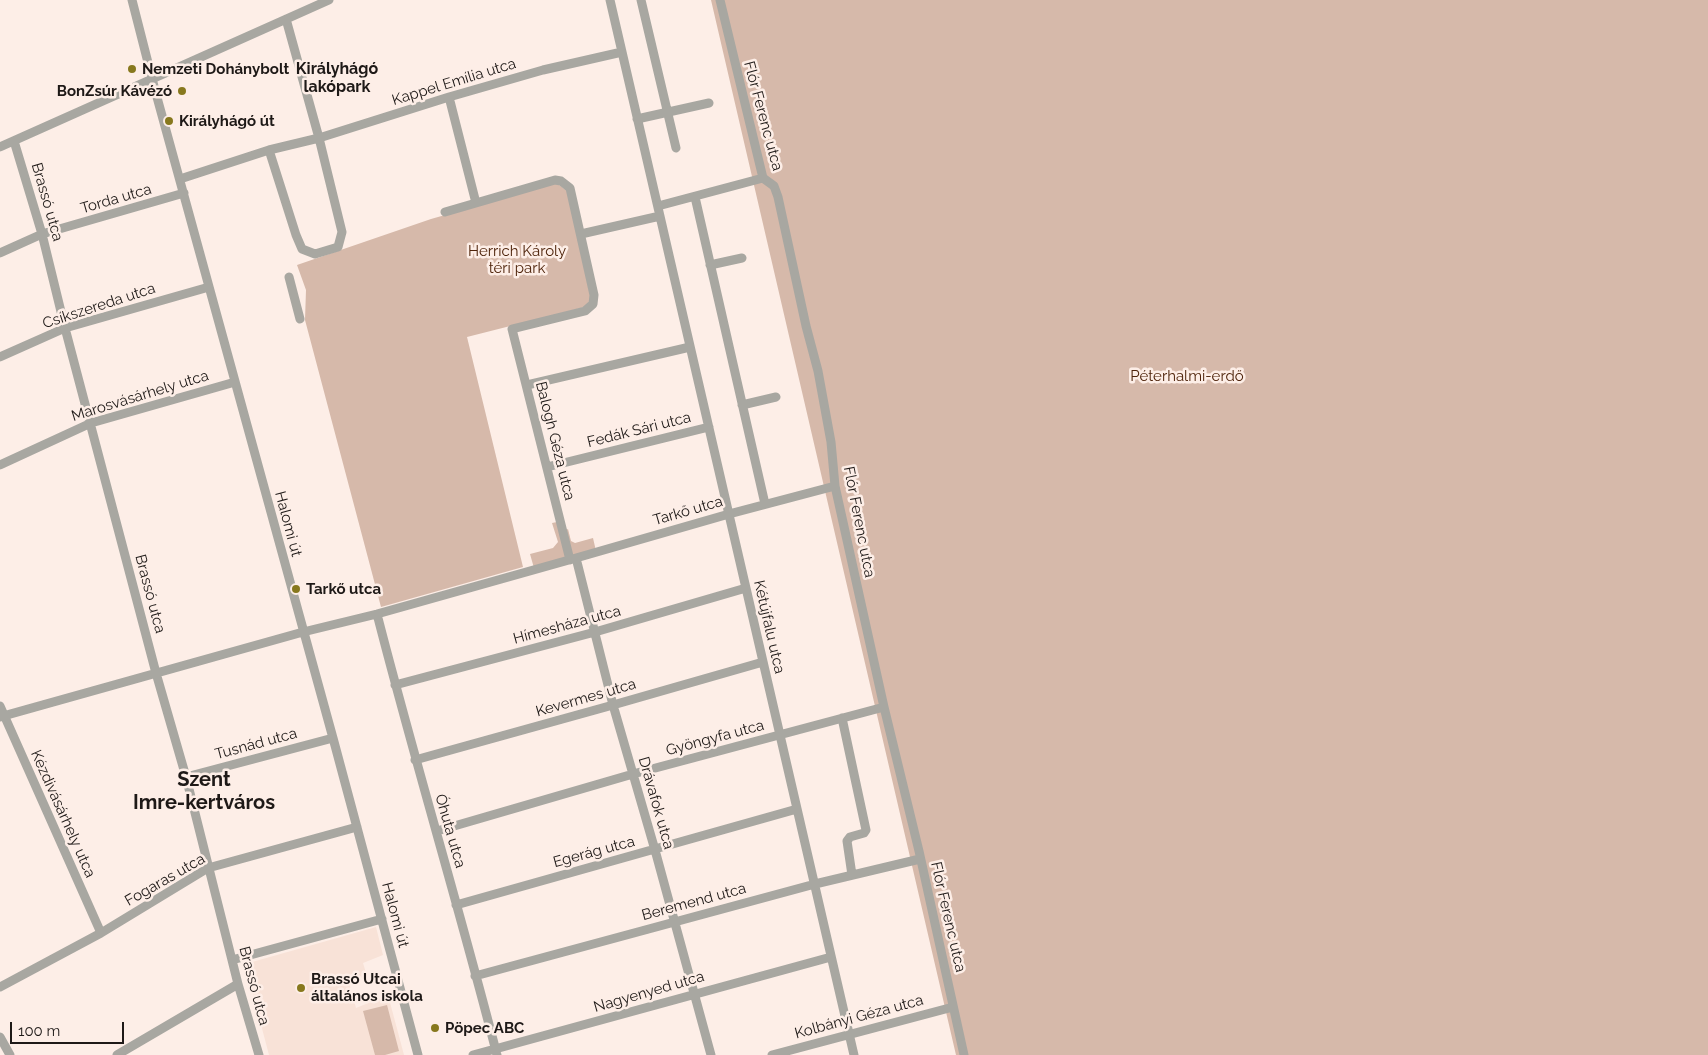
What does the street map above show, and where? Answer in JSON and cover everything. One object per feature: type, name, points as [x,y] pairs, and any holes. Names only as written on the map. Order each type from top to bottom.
[{"type":"street","name":"Halomi út","points":[[132,0],[418,1055]]},
{"type":"street","points":[[0,147],[329,0]]},
{"type":"street","name":"Kétújfalu utca","points":[[610,0],[854,1055]]},
{"type":"street","points":[[641,0],[676,148]]},
{"type":"street","name":"Flór Ferenc utca","points":[[720,0],[763,178],[774,186],[778,197],[806,326],[818,371],[831,442],[835,486],[964,1055]]},
{"type":"street","points":[[269,150],[302,249],[314,254],[338,247],[342,232],[319,138],[286,19]]},
{"type":"street","name":"Kappel Emília utca","points":[[180,178],[269,150],[319,138],[449,96],[543,70],[622,52]]},
{"type":"street","points":[[449,96],[476,203]]},
{"type":"street","points":[[638,119],[709,103]]},
{"type":"street","name":"Brassó utca","points":[[14,141],[42,234],[156,673],[186,777],[238,984],[259,1055]]},
{"type":"street","points":[[658,206],[763,178]]},
{"type":"street","points":[[444,212],[555,180],[561,181],[570,188],[580,234],[660,216]]},
{"type":"street","name":"Torda utca","points":[[0,253],[42,234],[184,194]]},
{"type":"street","points":[[695,197],[765,504]]},
{"type":"street","name":"Balogh Géza utca","points":[[573,559],[547,467],[512,329],[585,311],[593,304],[594,295],[580,234]]},
{"type":"street","points":[[710,265],[742,258]]},
{"type":"street","points":[[289,277],[300,319]]},
{"type":"street","name":"Csíkszereda utca","points":[[0,358],[65,328],[209,287]]},
{"type":"street","points":[[527,385],[690,347]]},
{"type":"street","name":"Marosvásárhely utca","points":[[0,465],[91,423],[235,382]]},
{"type":"street","points":[[742,405],[776,396]]},
{"type":"street","name":"Fedák Sári utca","points":[[547,467],[709,427]]},
{"type":"street","name":"Tarkő utca","points":[[2,716],[835,486]]},
{"type":"street","name":"Drávafok utca","points":[[573,559],[595,632],[613,705],[634,774],[711,1055]]},
{"type":"street","name":"Hímesháza utca","points":[[395,685],[595,632],[746,588]]},
{"type":"street","name":"Óhuta utca","points":[[377,614],[415,760],[437,831],[496,1052]]},
{"type":"street","name":"Kevermes utca","points":[[415,760],[763,662]]},
{"type":"street","name":"Kézdivásárhely utca","points":[[0,706],[2,716],[101,933]]},
{"type":"street","name":"Gyöngyfa utca","points":[[437,831],[634,774],[884,707]]},
{"type":"street","points":[[842,718],[866,830],[864,834],[850,837],[847,841],[852,875]]},
{"type":"street","name":"Tusnád utca","points":[[186,777],[333,738]]},
{"type":"street","name":"Egerág utca","points":[[456,905],[797,809]]},
{"type":"street","name":"Fogaras utca","points":[[0,987],[101,933],[208,868],[357,827]]},
{"type":"street","name":"Beremend utca","points":[[475,976],[814,884],[920,859]]},
{"type":"street","points":[[232,960],[382,920]]},
{"type":"street","name":"Nagyenyed utca","points":[[473,1055],[496,1052],[694,994],[832,957]]},
{"type":"street","points":[[118,1055],[238,984]]},
{"type":"street","name":"Kolbányi Géza utca","points":[[772,1055],[954,1007]]},
{"type":"street","points":[[0,1037],[10,1055]]},
{"type":"shaded area","name":"Brassó Utcai általános iskola","points":[[376,927],[383,955],[363,963],[367,976],[349,982],[356,1008],[388,995],[404,1055],[269,1055],[245,964]]},
{"type":"green space","name":"Péterhalmi-erdő","points":[[711,0],[1708,0],[1708,1055],[956,1055]]},
{"type":"green space","name":"Herrich Károly téri park","points":[[558,184],[567,191],[591,299],[585,307],[467,337],[523,567],[381,607],[305,320],[306,290],[297,265],[431,219]]},
{"type":"green space","points":[[557,522],[567,559],[534,568],[530,554],[553,548],[558,542],[552,523]]},
{"type":"green space","points":[[568,529],[571,541],[575,543],[593,538],[596,551],[572,557],[564,531]]},
{"type":"green space","points":[[387,1005],[399,1051],[385,1055],[375,1055],[363,1011]]},
{"type":"place","name":"Nemzeti Dohánybolt","points":[[132,69]]},
{"type":"place","name":"BonZsúr Kávézó","points":[[182,91]]},
{"type":"place","name":"Királyhágó út","points":[[169,121]]},
{"type":"place","name":"Tarkő utca","points":[[296,589]]},
{"type":"place","name":"Brassó Utcai általános iskola","points":[[301,988]]},
{"type":"place","name":"Pöpec ABC","points":[[435,1028]]},
{"type":"district","name":"Királyhágó lakópark","points":[[337,78]]},
{"type":"district","name":"Szent Imre-kertváros","points":[[204,792]]}]
